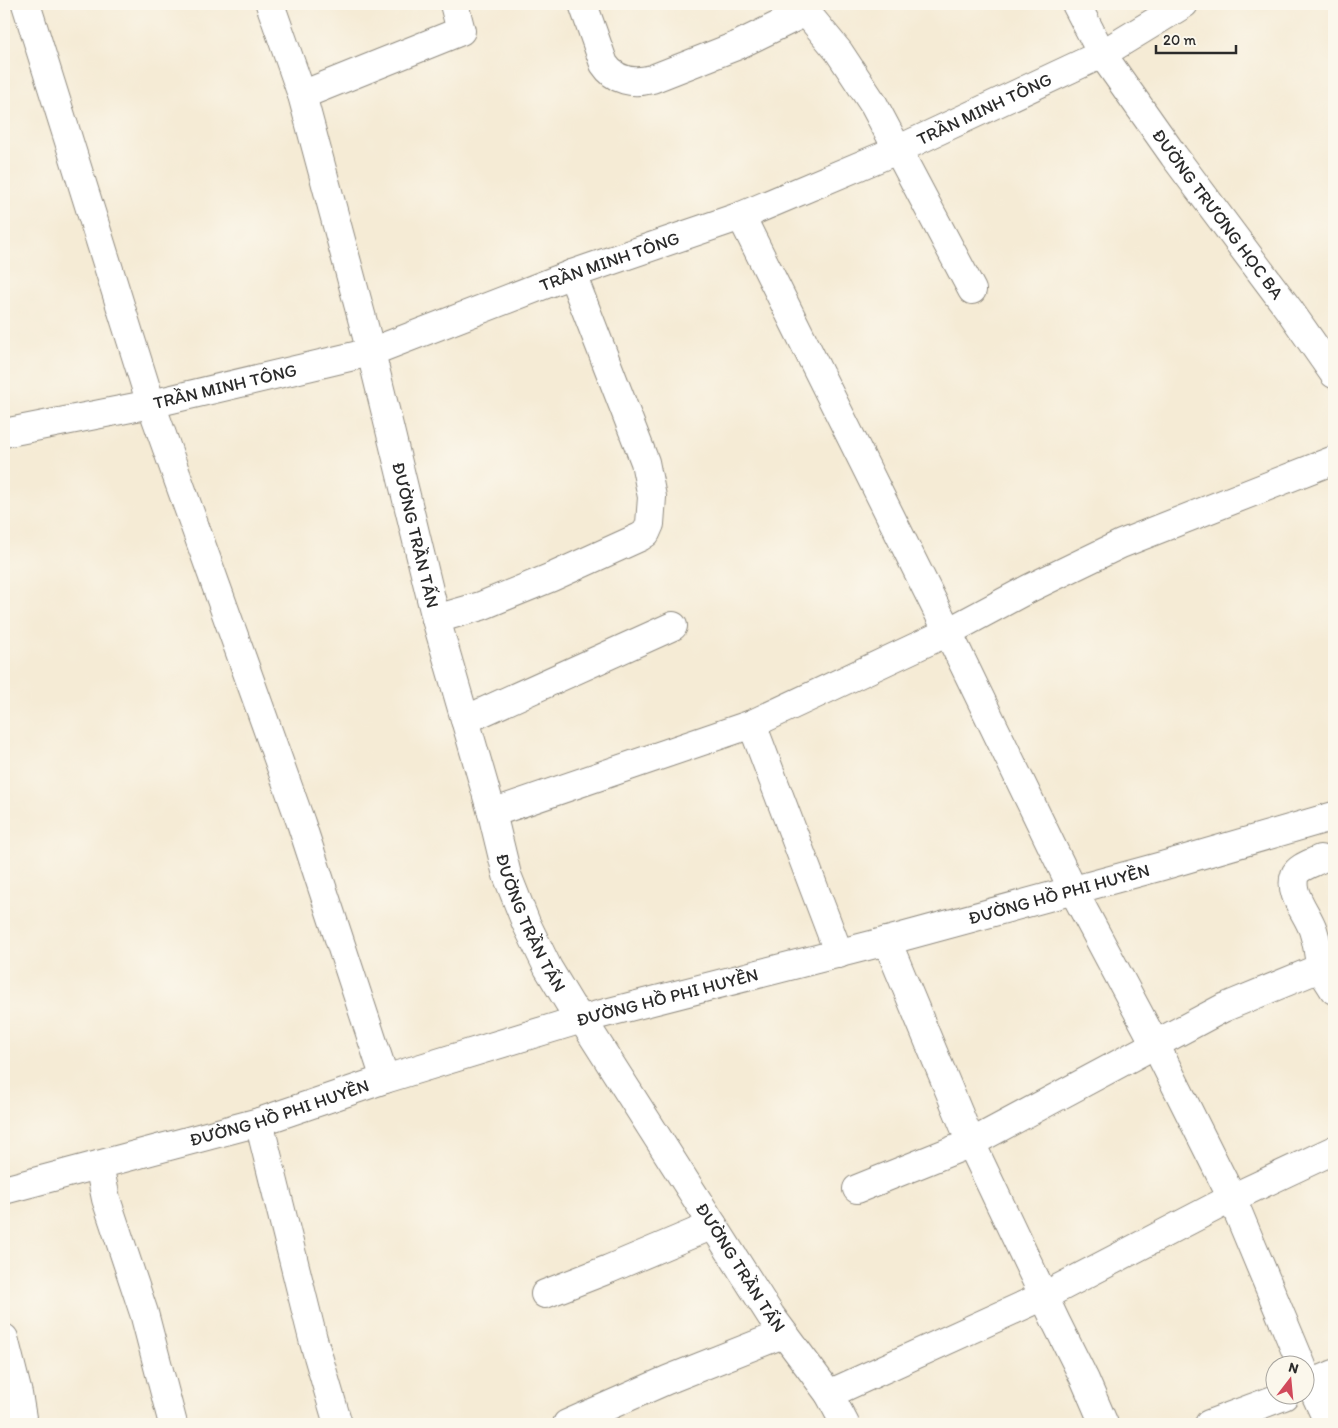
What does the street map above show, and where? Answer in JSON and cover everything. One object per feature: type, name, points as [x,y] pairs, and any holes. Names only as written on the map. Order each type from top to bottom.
[{"type":"street","points":[[26,4],[151,404],[301,823],[385,1079]]},
{"type":"street","name":"ĐƯỜNG TRẦN TẤN","points":[[270,4],[302,95],[371,352],[436,619],[492,813],[507,875],[526,923],[560,988],[582,1019],[783,1334],[830,1394],[845,1424]]},
{"type":"street","points":[[302,95],[461,31],[454,4]]},
{"type":"street","points":[[584,4],[601,56],[609,72],[621,79],[643,81],[736,46],[804,8],[839,52],[874,106],[972,290]]},
{"type":"street","name":"ĐƯỜNG TRƯƠNG HỌC BA","points":[[1076,4],[1102,54],[1334,374]]},
{"type":"street","name":"TRẦN MINH TÔNG","points":[[4,432],[151,404],[371,352],[572,274],[741,216],[897,150],[1102,54],[1184,4]]},
{"type":"street","points":[[741,216],[948,632],[1073,890],[1156,1044],[1232,1198],[1297,1356]]},
{"type":"street","points":[[436,619],[481,606],[552,577],[640,537],[646,533],[650,524],[652,497],[645,462],[572,274]]},
{"type":"street","points":[[492,813],[752,724],[948,632],[1030,588],[1121,544],[1334,460]]},
{"type":"street","points":[[465,720],[673,626]]},
{"type":"street","points":[[752,724],[839,954]]},
{"type":"street","name":"ĐƯỜNG HỒ PHI HUYỀN","points":[[4,1190],[259,1122],[385,1079],[582,1019],[839,954],[1162,866],[1334,816]]},
{"type":"street","points":[[857,1189],[971,1143],[1223,1008],[1327,979],[1313,928],[1296,896],[1293,883],[1295,874],[1302,868],[1320,859]]},
{"type":"street","points":[[887,941],[971,1143],[1085,1380],[1104,1424]]},
{"type":"street","points":[[259,1122],[313,1339],[338,1424]]},
{"type":"street","points":[[830,1394],[1044,1296],[1232,1198],[1334,1150]]},
{"type":"street","points":[[99,1165],[106,1199],[144,1314],[173,1424]]},
{"type":"street","points":[[545,1294],[713,1226]]},
{"type":"street","points":[[566,1424],[666,1380],[783,1334]]},
{"type":"street","points":[[4,1338],[18,1394],[23,1424]]},
{"type":"street","points":[[1316,1377],[1334,1374]]},
{"type":"street","points":[[1316,1398],[1329,1424]]},
{"type":"street","points":[[1209,1424],[1266,1403]]}]
